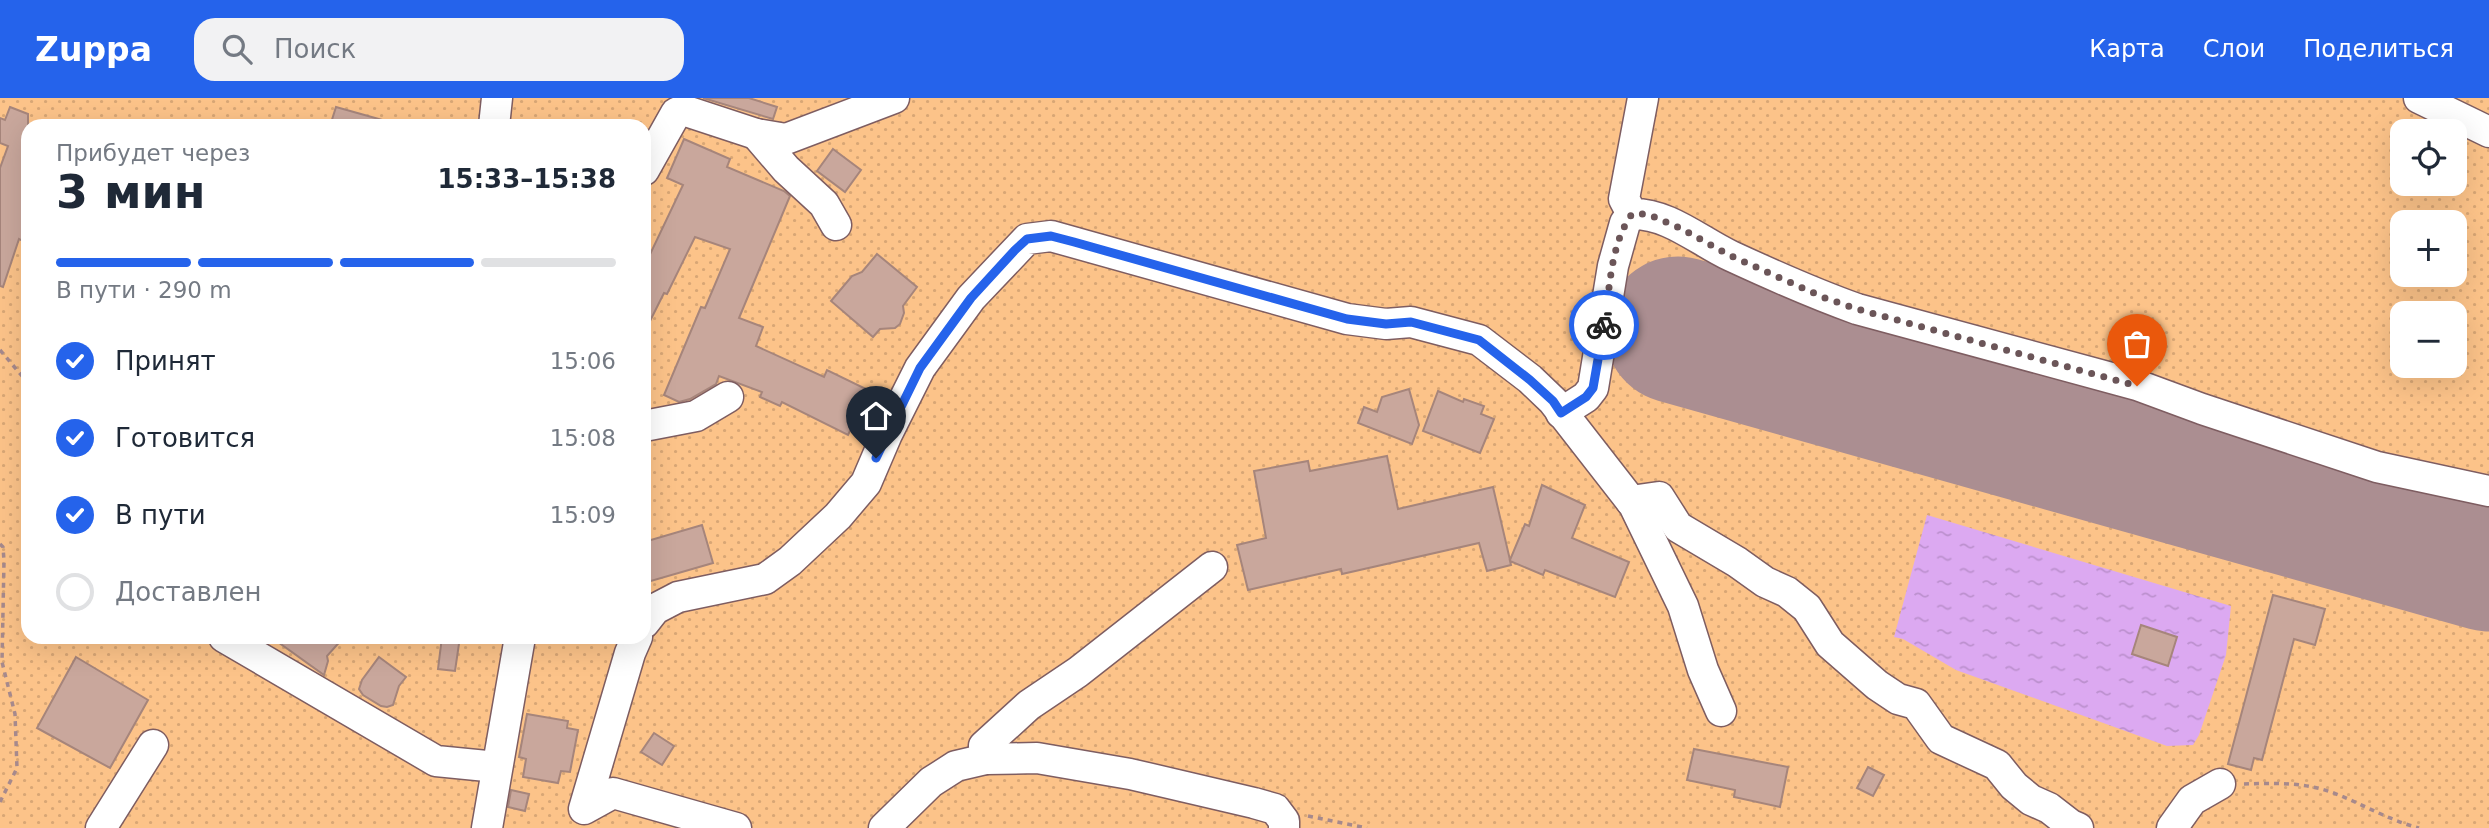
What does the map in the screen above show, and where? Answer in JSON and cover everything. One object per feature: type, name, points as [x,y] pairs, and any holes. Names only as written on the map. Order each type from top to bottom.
[{"type":"street","points":[[495,119],[497,98]]},
{"type":"street","points":[[651,158],[676,113],[683,110],[756,134],[786,139],[894,98]]},
{"type":"street","points":[[1632,214],[1624,199],[1643,98]]},
{"type":"street","points":[[2419,98],[2489,132]]},
{"type":"street","points":[[756,134],[786,169],[824,204],[836,225]]},
{"type":"street","points":[[1561,413],[1586,397],[1593,388],[1613,266],[1625,223],[1632,214]]},
{"type":"street","points":[[1632,214],[1647,214],[1680,228],[1729,255],[1825,298],[1857,309],[2137,386],[2377,467],[2489,491]]},
{"type":"street","points":[[651,614],[655,609],[678,597],[765,579],[790,561],[838,516],[866,483],[920,368],[971,298],[1027,239],[1051,236],[1347,319],[1386,324],[1411,322],[1479,340],[1553,401],[1631,501],[1683,606],[1703,670],[1721,712]]},
{"type":"street","points":[[651,425],[696,416],[728,397]]},
{"type":"street","points":[[1631,501],[1659,497],[1678,527],[1765,582],[1787,592],[1807,608],[1830,644],[1877,685],[1898,699],[1916,704],[1941,739],[1997,765],[2014,786],[2031,800],[2049,808],[2078,828]]},
{"type":"street","points":[[986,759],[984,746],[1029,705],[1078,673],[1212,567]]},
{"type":"street","points":[[236,644],[436,761],[497,767]]},
{"type":"street","points":[[487,828],[519,644]]},
{"type":"street","points":[[581,818],[634,644]]},
{"type":"street","points":[[100,828],[153,746]]},
{"type":"street","points":[[884,828],[931,782],[956,766],[986,759],[1037,758],[1130,774],[1280,819]]},
{"type":"street","points":[[2172,828],[2192,800],[2220,784]]},
{"type":"street","points":[[581,818],[613,793],[736,828]]},
{"type":"path","points":[[0,349],[21,374]]},
{"type":"path","points":[[0,544],[3,547],[4,561],[2,663],[15,714],[17,768],[0,802]]},
{"type":"path","points":[[2220,784],[2286,782],[2330,792],[2394,821],[2419,828]]},
{"type":"path","points":[[1280,819],[1367,828]]},
{"type":"shaded area","points":[[0,98],[2489,98],[2489,828],[0,828]]},
{"type":"water","points":[[1927,515],[2231,606],[2226,655],[2199,735],[2193,745],[2167,746],[1956,670],[1903,639],[1894,637]]},
{"type":"water","points":[[2358,561],[2406,575],[2437,590],[2445,596],[2440,617],[2426,617],[2390,600],[2350,587],[2348,578]]},
{"type":"building","points":[[703,98],[749,98],[777,107],[773,119]]},
{"type":"building","points":[[10,107],[28,114],[28,119],[21,119],[21,240],[19,239],[3,287],[0,286],[0,168],[8,146],[0,143],[0,118],[5,120]]},
{"type":"building","points":[[336,107],[379,119],[332,119]]},
{"type":"building","points":[[684,139],[730,159],[727,167],[790,196],[739,318],[763,327],[756,346],[824,377],[827,370],[870,391],[848,435],[782,402],[780,406],[760,397],[762,392],[719,376],[716,384],[690,399],[679,402],[664,395],[701,307],[705,308],[730,249],[695,237],[667,294],[664,293],[651,319],[651,252],[683,185],[667,178]]},
{"type":"building","points":[[833,149],[861,170],[845,192],[817,171]]},
{"type":"building","points":[[877,254],[917,287],[903,306],[904,313],[900,324],[895,328],[880,329],[873,337],[831,301],[852,276],[862,272]]},
{"type":"building","points":[[1409,389],[1419,425],[1412,444],[1358,423],[1364,407],[1377,412],[1382,397]]},
{"type":"building","points":[[1438,391],[1463,402],[1464,399],[1484,406],[1481,414],[1494,419],[1480,453],[1423,431]]},
{"type":"building","points":[[1387,456],[1398,509],[1493,487],[1510,560],[1525,524],[1529,526],[1542,485],[1585,505],[1572,538],[1629,562],[1615,597],[1545,570],[1543,575],[1510,561],[1511,565],[1487,571],[1479,543],[1342,574],[1341,569],[1248,590],[1237,545],[1266,538],[1254,471],[1308,461],[1310,471]]},
{"type":"building","points":[[702,525],[713,563],[651,581],[651,540]]},
{"type":"building","points":[[2273,595],[2325,609],[2315,645],[2294,639],[2262,760],[2254,758],[2251,770],[2228,764]]},
{"type":"building","points":[[2141,625],[2177,637],[2168,666],[2132,654]]},
{"type":"building","points":[[281,644],[338,644],[327,656],[324,675]]},
{"type":"building","points":[[441,644],[459,644],[455,671],[438,669]]},
{"type":"building","points":[[76,657],[148,700],[110,768],[37,728]]},
{"type":"building","points":[[379,657],[406,677],[399,686],[393,705],[387,707],[363,695],[359,689],[362,680]]},
{"type":"building","points":[[527,714],[568,721],[567,728],[578,730],[570,772],[561,771],[558,783],[523,777],[526,759],[519,757]]},
{"type":"building","points":[[654,733],[674,746],[662,765],[641,752]]},
{"type":"building","points":[[1694,749],[1788,767],[1780,807],[1734,797],[1735,790],[1687,780]]},
{"type":"building","points":[[1868,767],[1884,775],[1873,796],[1857,788]]},
{"type":"building","points":[[511,790],[529,794],[525,811],[508,807]]},
{"type":"runway","points":[[1678,330],[2489,558]]},
{"type":"way so far","points":[[1604,325],[1613,266],[1625,223],[1632,214],[1647,214],[1825,298],[2137,386]]},
{"type":"route","points":[[876,458],[920,368],[971,298],[1027,239],[1051,236],[1347,319],[1386,324],[1411,322],[1479,340],[1530,380],[1553,401],[1561,413],[1586,397],[1593,388],[1604,325]]}]
